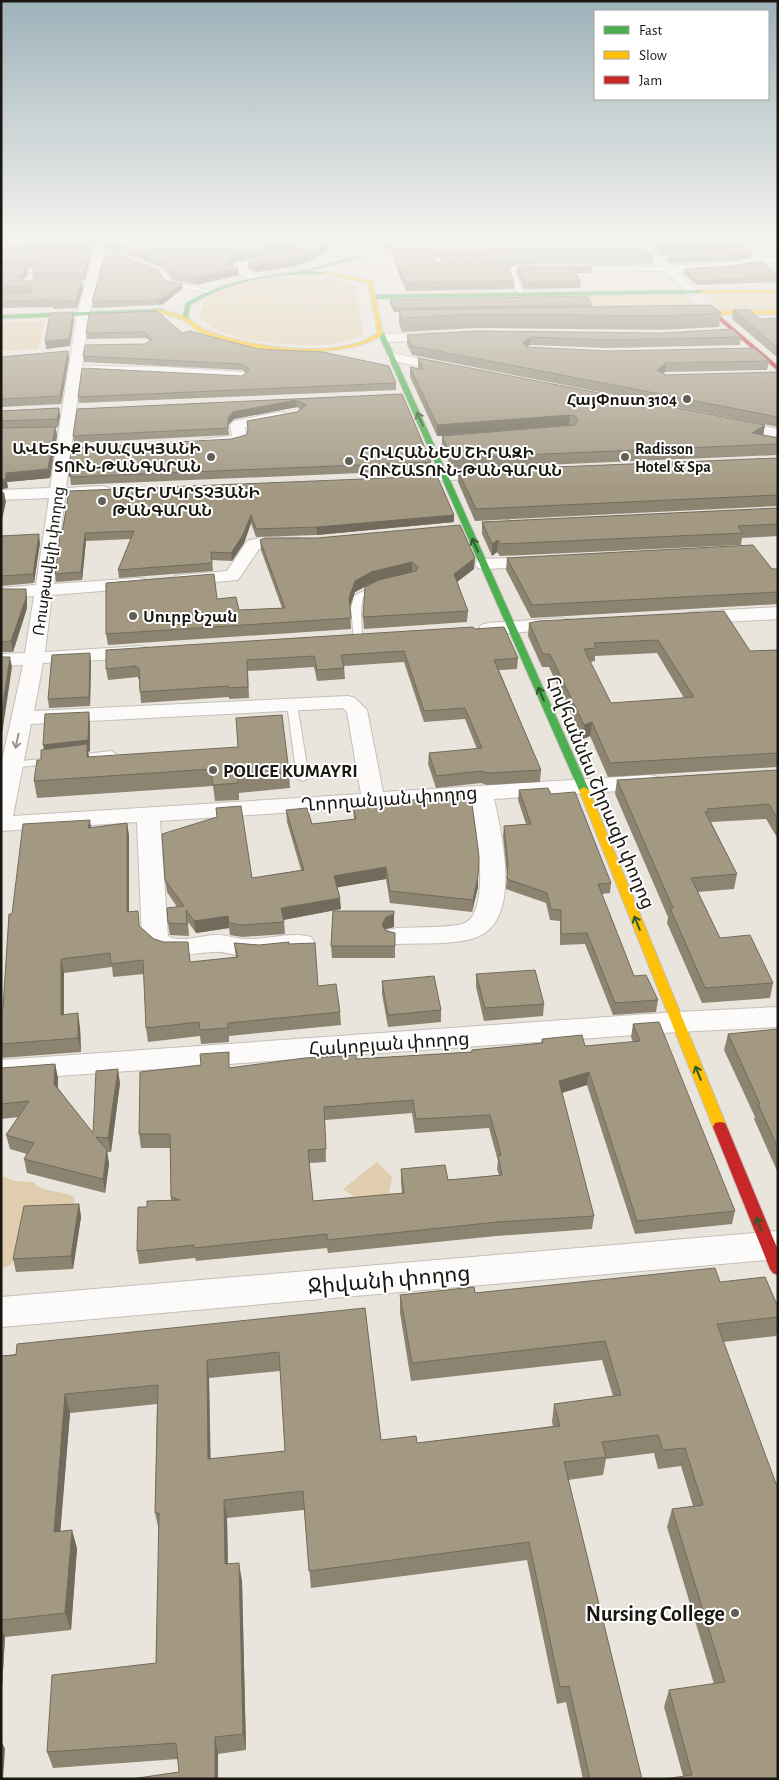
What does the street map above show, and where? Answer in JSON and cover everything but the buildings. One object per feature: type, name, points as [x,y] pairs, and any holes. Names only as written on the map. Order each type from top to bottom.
[{"type":"main road","points":[[193,325],[216,336],[271,347],[311,349],[352,346],[369,342],[383,335]]},
{"type":"main road","name":"Հովհաննես Շիրազի փողոց","points":[[383,325],[383,335],[392,357],[582,786],[677,1022],[775,1253]]},
{"type":"main road","points":[[728,325],[778,369]]},
{"type":"street","name":"Ռուսթավելի փողոց","points":[[1,822],[34,659],[58,493],[63,450],[62,431],[69,410],[81,325]]},
{"type":"street","points":[[718,332],[736,332]]},
{"type":"street","points":[[383,335],[452,336]]},
{"type":"street","points":[[739,352],[778,352]]},
{"type":"street","points":[[392,357],[468,372]]},
{"type":"street","points":[[75,368],[242,376]]},
{"type":"street","points":[[762,375],[778,376]]},
{"type":"street","points":[[393,396],[409,395]]},
{"type":"street","points":[[191,443],[237,440],[240,438],[237,425],[239,424],[297,413]]},
{"type":"street","points":[[719,421],[778,433]]},
{"type":"street","points":[[430,442],[448,440]]},
{"type":"street","points":[[63,450],[83,449]]},
{"type":"street","points":[[405,478],[504,474]]},
{"type":"street","points":[[1,495],[117,490]]},
{"type":"street","points":[[449,530],[487,527]]},
{"type":"street","points":[[1,593],[228,577],[234,574],[253,545],[258,543],[308,542]]},
{"type":"street","points":[[484,564],[552,561]]},
{"type":"street","points":[[679,618],[778,613]]},
{"type":"street","points":[[473,630],[580,624]]},
{"type":"street","points":[[338,638],[377,636]]},
{"type":"street","points":[[1,660],[161,650]]},
{"type":"street","points":[[22,718],[348,702],[357,710],[373,800]]},
{"type":"street","name":"Ղորղանյան փողոց","points":[[1,822],[670,781]]},
{"type":"street","points":[[397,936],[468,932],[477,928],[485,920],[492,901],[492,869],[488,826],[481,792]]},
{"type":"street","points":[[148,814],[151,899],[155,938],[158,943],[174,947],[223,943],[236,947],[302,943]]},
{"type":"street","name":"Հակոբյան փողոց","points":[[1,1070],[677,1022],[778,1017]]},
{"type":"street","name":"Ջիվանի փողոց","points":[[1,1312],[775,1253]]},
{"type":"lane","points":[[358,637],[356,609],[359,596],[375,587],[393,582]]},
{"type":"lane","points":[[292,704],[303,778]]},
{"type":"lane","points":[[12,765],[111,754]]},
{"type":"path","points":[[325,325],[326,332]]},
{"type":"shaded area","points":[[1,325],[44,325],[38,349],[1,351]]},
{"type":"shaded area","points":[[210,325],[362,325],[364,335],[345,342],[306,345],[263,342],[223,332]]},
{"type":"shaded area","points":[[377,1162],[392,1177],[388,1202],[362,1202],[343,1189]]},
{"type":"shaded area","points":[[3,1176],[13,1181],[33,1182],[47,1190],[74,1197],[74,1210],[15,1257],[12,1264],[1,1269],[1,1178]]},
{"type":"traffic: fast","points":[[381,333],[584,790]]},
{"type":"traffic: slow","points":[[194,325],[206,333],[222,338],[264,346],[311,350],[352,346],[370,340],[381,333],[379,325]]},
{"type":"traffic: slow","points":[[584,790],[720,1127]]},
{"type":"traffic: jam","points":[[728,325],[778,369]]},
{"type":"traffic: jam","points":[[720,1127],[778,1269]]},
{"type":"place","name":"ՀայՓոստ 3104","points":[[687,399]]},
{"type":"place","name":"ԱՎԵՏԻՔ ԻՍԱՀԱԿՅԱՆԻ ՏՈՒՆ-ԹԱՆԳԱՐԱՆ","points":[[211,457]]},
{"type":"place","name":"Radisson Hotel & Spa","points":[[625,457]]},
{"type":"place","name":"ՀՈՎՀԱՆՆԵՍ ՇԻՐԱԶԻ ՀՈՒՇԱՏՈՒՆ-ԹԱՆԳԱՐԱՆ","points":[[349,461]]},
{"type":"place","name":"ՄՀԵՐ ՄԿՐՏՉՅԱՆԻ ԹԱՆԳԱՐԱՆ","points":[[102,501]]},
{"type":"place","name":"Սուրբ Նշան","points":[[133,616]]},
{"type":"place","name":"POLICE KUMAYRI","points":[[213,770]]},
{"type":"place","name":"Nursing College","points":[[735,1613]]}]
